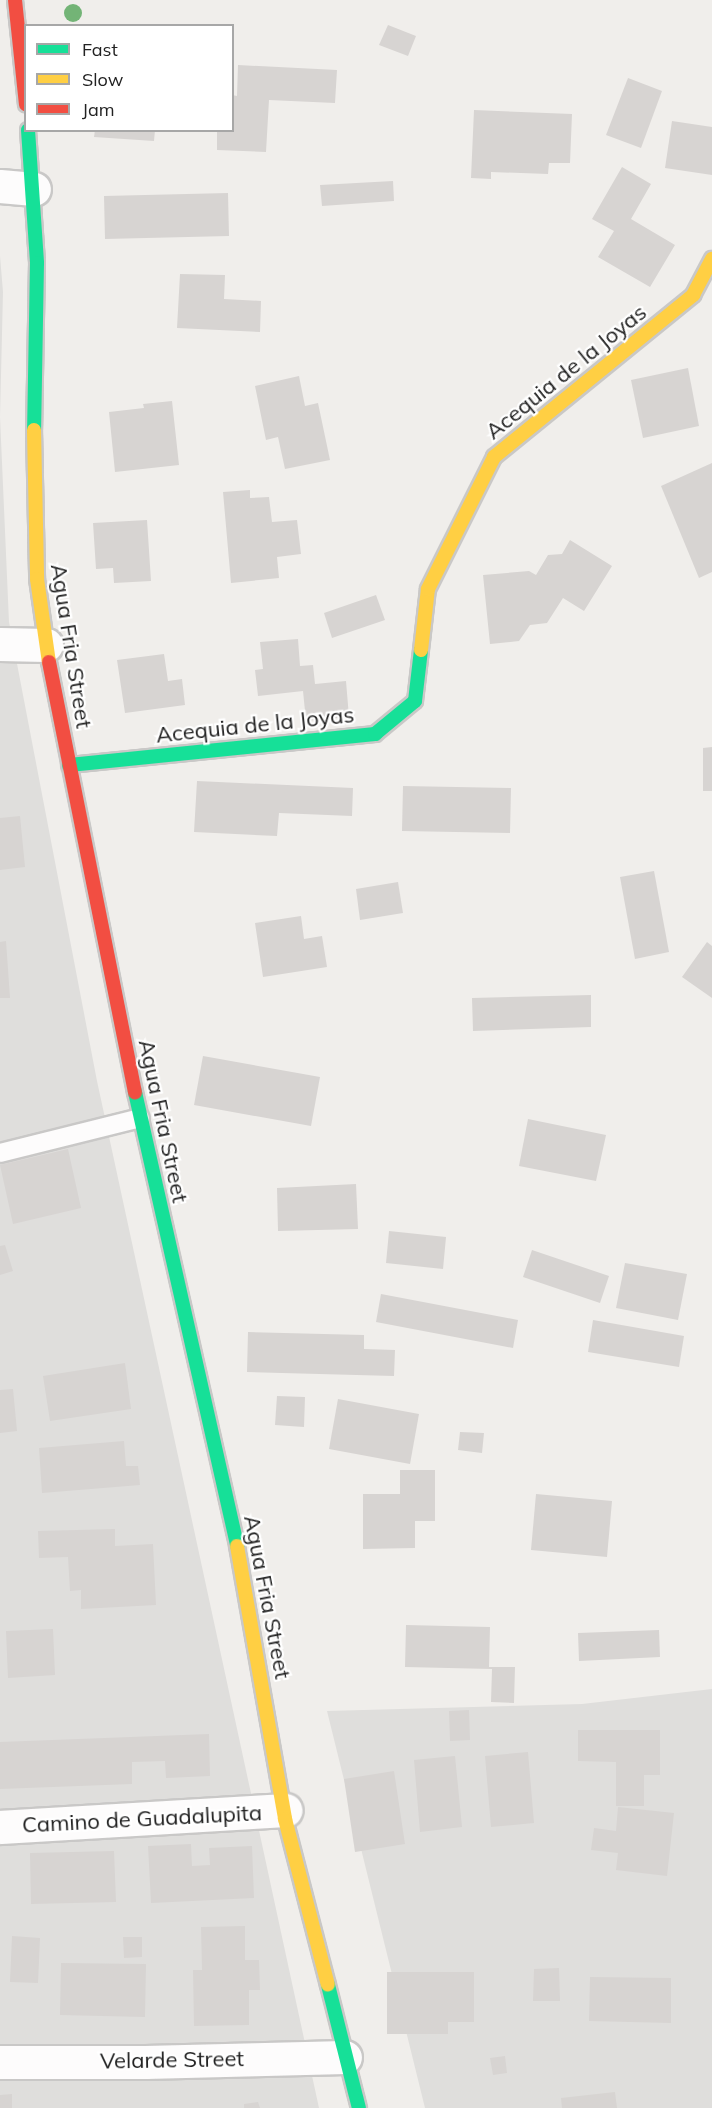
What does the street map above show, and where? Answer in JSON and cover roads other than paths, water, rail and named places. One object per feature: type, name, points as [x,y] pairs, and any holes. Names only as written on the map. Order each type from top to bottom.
[{"type":"street","points":[[15,0],[24,85]]},
{"type":"street","name":"Agua Fria Street","points":[[28,132],[34,189],[36,327],[33,480],[37,579],[46,645],[140,1118],[243,1574],[285,1810],[359,2108]]},
{"type":"street","points":[[0,186],[34,189]]},
{"type":"street","name":"Acequia de la Joyas","points":[[69,765],[375,734],[415,701],[428,589],[494,457],[693,295],[712,259]]},
{"type":"street","points":[[0,644],[46,645]]},
{"type":"street","name":"Camino de Guadalupita","points":[[0,1827],[285,1810]]},
{"type":"street","name":"Velarde Street","points":[[0,2062],[146,2062],[345,2057]]},
{"type":"lane","points":[[0,1153],[140,1118]]}]
